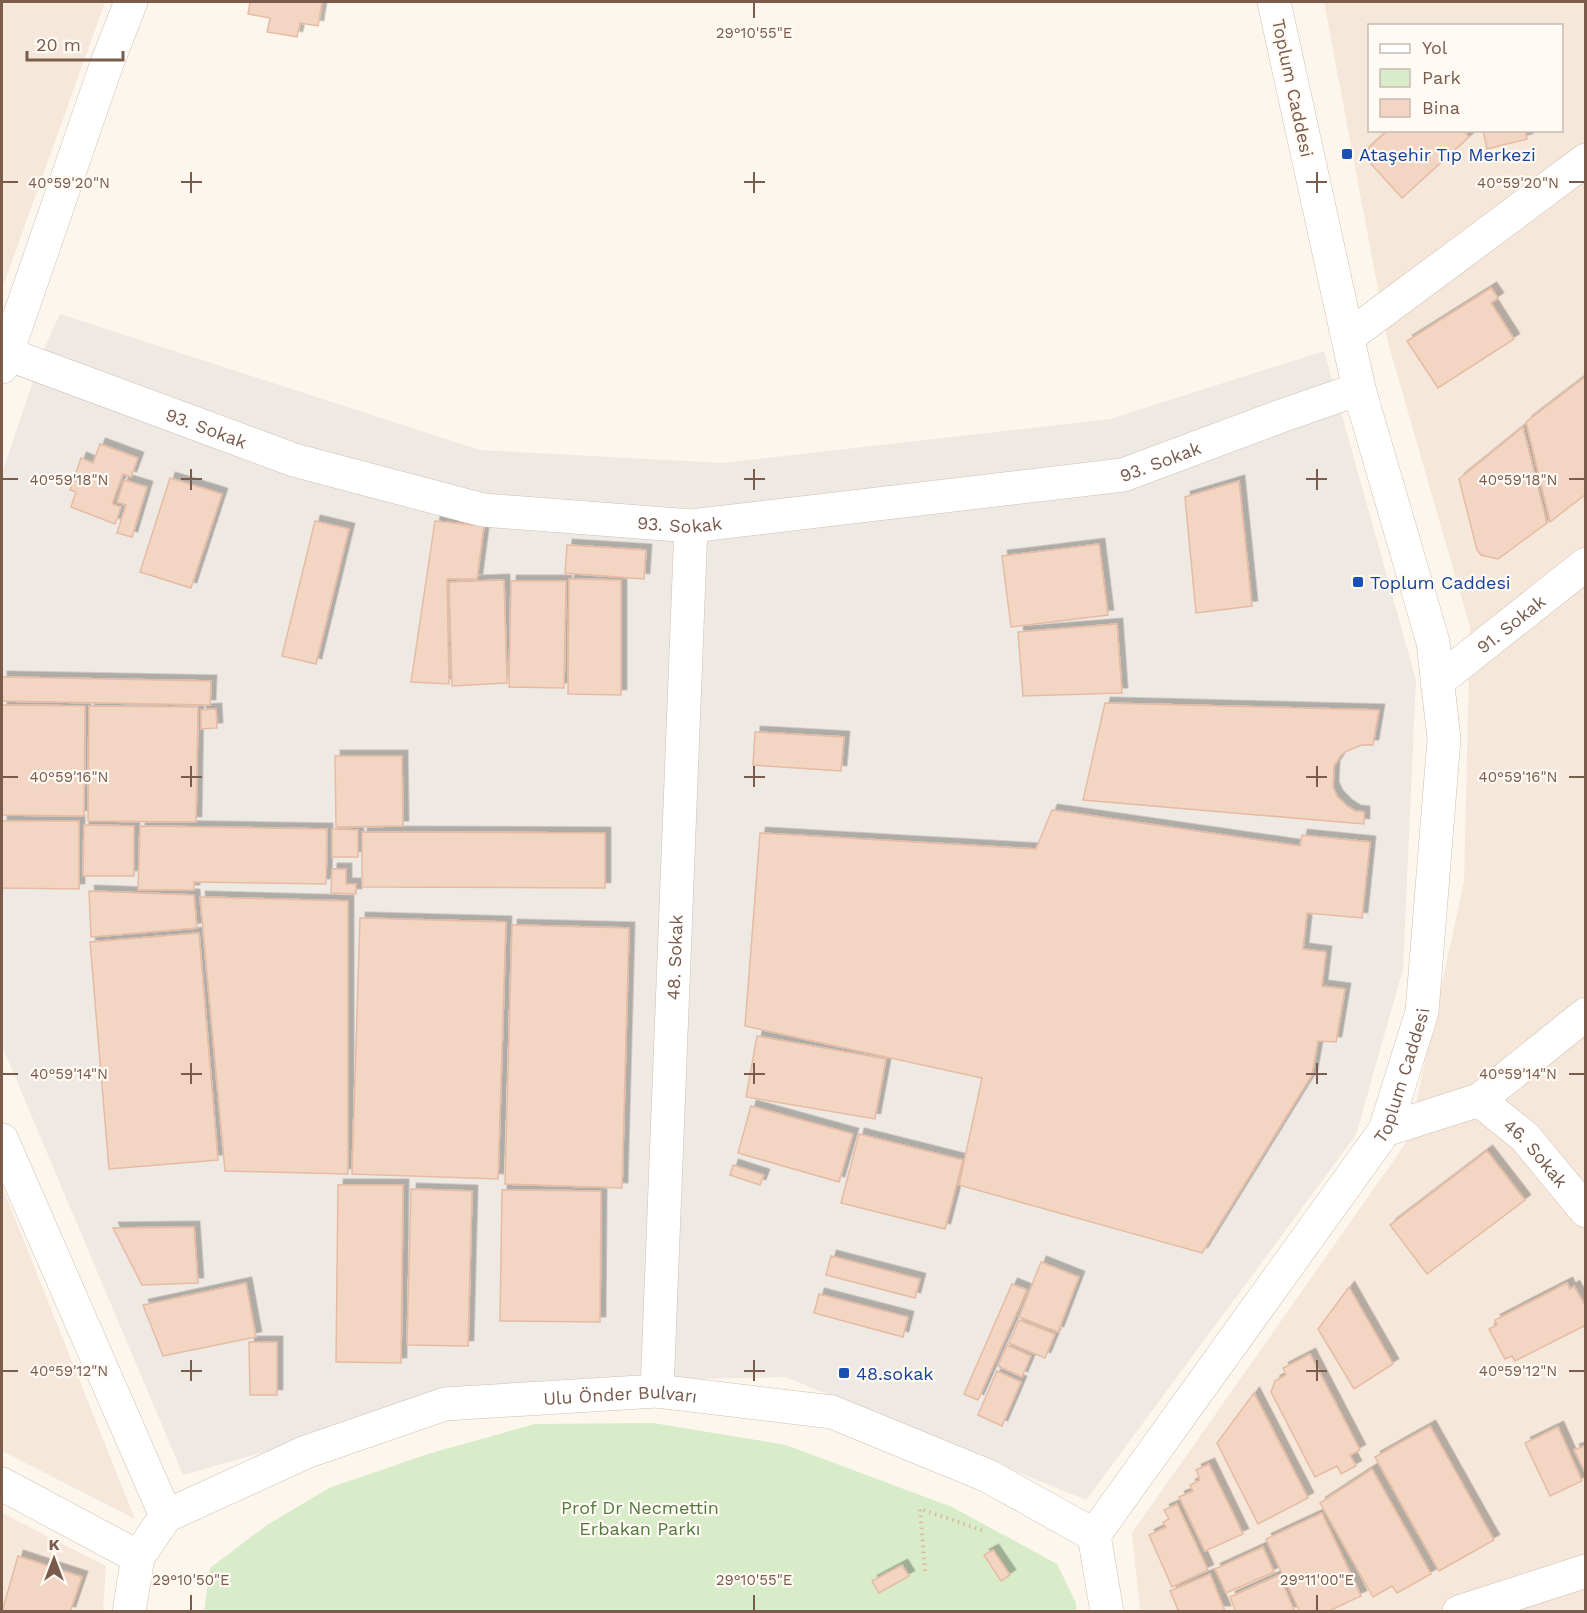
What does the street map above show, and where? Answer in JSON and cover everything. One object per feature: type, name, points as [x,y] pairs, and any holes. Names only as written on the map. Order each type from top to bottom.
[{"type":"street","points":[[3,358],[107,63],[131,2]]},
{"type":"street","name":"Toplum Caddesi","points":[[1094,1535],[1385,1130],[1422,1012],[1443,739],[1433,642],[1359,389],[1274,2]]},
{"type":"street","points":[[1348,337],[1586,160]]},
{"type":"street","name":"93. Sokak","points":[[3,358],[294,460],[483,510],[691,526],[1124,475],[1359,389]]},
{"type":"street","name":"48. Sokak","points":[[657,1391],[691,526]]},
{"type":"street","name":"91. Sokak","points":[[1437,682],[1586,564]]},
{"type":"street","points":[[1385,1130],[1479,1100],[1586,1014]]},
{"type":"street","name":"46. Sokak","points":[[1479,1100],[1525,1137],[1586,1211]]},
{"type":"street","points":[[2,1140],[166,1516],[138,1557],[129,1611]]},
{"type":"street","name":"Ulu Önder Bulvarı","points":[[166,1516],[306,1452],[445,1404],[657,1391],[832,1412],[988,1476],[1094,1535]]},
{"type":"street","points":[[2,1484],[138,1557]]},
{"type":"street","points":[[1094,1535],[1107,1611]]},
{"type":"street","points":[[1459,1611],[1586,1570]]},
{"type":"path","points":[[924,1571],[920,1509],[985,1531]]},
{"type":"shaded area","points":[[2,2],[105,2],[2,289]]},
{"type":"shaded area","points":[[1324,2],[1585,2],[1585,1611],[1140,1611],[1132,1533],[1408,1140],[1464,881],[1470,627],[1388,343]]},
{"type":"shaded area","points":[[60,314],[480,450],[722,463],[1110,419],[1324,351],[1416,680],[1403,969],[1356,1135],[1086,1500],[785,1377],[505,1383],[183,1475],[2,1046],[2,473],[45,346]]},
{"type":"shaded area","points":[[2,1186],[135,1519],[2,1451]]},
{"type":"shaded area","points":[[2,1513],[106,1566],[103,1611],[2,1611]]},
{"type":"green space","name":"Prof Dr Necmettin Erbakan Parkı","points":[[653,1423],[786,1445],[952,1507],[1057,1564],[1076,1603],[1076,1611],[204,1612],[210,1568],[267,1525],[329,1488],[428,1454],[535,1424]]},
{"type":"building","points":[[250,2],[322,2],[318,26],[300,23],[297,37],[267,32],[270,18],[248,14]]},
{"type":"building","points":[[1386,132],[1465,132],[1469,137],[1402,198],[1362,154]]},
{"type":"building","points":[[1483,132],[1525,132],[1527,139],[1487,149]]},
{"type":"building","points":[[1491,288],[1498,298],[1491,303],[1514,339],[1438,388],[1407,341]]},
{"type":"building","points":[[1586,376],[1586,494],[1550,522],[1526,422]]},
{"type":"building","points":[[1523,427],[1547,523],[1498,559],[1481,555],[1477,550],[1459,479]]},
{"type":"building","points":[[100,444],[138,458],[131,477],[123,474],[112,504],[121,507],[115,524],[71,507],[76,492],[70,490],[81,458],[93,463]]},
{"type":"building","points":[[170,478],[222,494],[191,588],[140,572]]},
{"type":"building","points":[[124,480],[147,487],[132,537],[117,533],[126,505],[117,502]]},
{"type":"building","points":[[1239,481],[1252,606],[1196,613],[1185,497]]},
{"type":"building","points":[[315,521],[349,529],[316,664],[282,656]]},
{"type":"building","points":[[435,521],[484,526],[477,579],[447,579],[449,684],[411,682]]},
{"type":"building","points":[[1099,544],[1108,615],[1011,627],[1002,556]]},
{"type":"building","points":[[567,545],[646,550],[644,579],[565,573]]},
{"type":"building","points":[[569,579],[621,580],[621,695],[568,694]]},
{"type":"building","points":[[504,580],[507,683],[452,686],[449,582]]},
{"type":"building","points":[[511,581],[566,581],[564,688],[509,687]]},
{"type":"building","points":[[1117,624],[1122,693],[1023,696],[1018,632]]},
{"type":"building","points":[[2,677],[211,681],[210,705],[2,701]]},
{"type":"building","points":[[1105,703],[1379,710],[1373,745],[1362,745],[1347,751],[1341,755],[1334,766],[1333,787],[1337,796],[1355,811],[1364,812],[1364,824],[1083,800]]},
{"type":"building","points":[[2,705],[85,706],[84,816],[2,815]]},
{"type":"building","points":[[89,706],[198,707],[196,822],[88,821]]},
{"type":"building","points":[[216,709],[217,728],[201,729],[201,710]]},
{"type":"building","points":[[755,732],[844,737],[841,771],[753,765]]},
{"type":"building","points":[[335,756],[402,756],[403,826],[336,827]]},
{"type":"building","points":[[1052,810],[1300,846],[1302,835],[1370,842],[1362,918],[1307,913],[1303,949],[1326,952],[1322,986],[1345,989],[1336,1042],[1318,1041],[1312,1075],[1202,1253],[959,1185],[982,1078],[745,1026],[760,833],[1036,849]]},
{"type":"building","points":[[2,821],[79,821],[79,889],[2,888]]},
{"type":"building","points":[[84,825],[134,826],[134,876],[83,876]]},
{"type":"building","points":[[140,826],[327,829],[326,884],[194,882],[194,890],[138,890]]},
{"type":"building","points":[[332,829],[358,830],[358,857],[332,857]]},
{"type":"building","points":[[362,832],[605,833],[605,888],[362,887]]},
{"type":"building","points":[[332,869],[346,869],[346,884],[356,884],[356,894],[331,893]]},
{"type":"building","points":[[89,891],[194,895],[197,928],[91,937]]},
{"type":"building","points":[[200,897],[348,901],[348,1174],[225,1171]]},
{"type":"building","points":[[360,918],[506,922],[498,1179],[352,1174]]},
{"type":"building","points":[[512,925],[629,928],[622,1188],[505,1184]]},
{"type":"building","points":[[199,933],[218,1160],[109,1169],[90,942]]},
{"type":"building","points":[[757,1036],[886,1059],[875,1119],[746,1097]]},
{"type":"building","points":[[751,1106],[853,1134],[839,1182],[738,1153]]},
{"type":"building","points":[[859,1134],[963,1160],[945,1229],[841,1203]]},
{"type":"building","points":[[1487,1151],[1525,1200],[1427,1274],[1390,1225]]},
{"type":"building","points":[[733,1165],[764,1175],[760,1185],[730,1175]]},
{"type":"building","points":[[338,1185],[403,1185],[401,1363],[336,1362]]},
{"type":"building","points":[[411,1189],[472,1191],[468,1346],[407,1345]]},
{"type":"building","points":[[502,1190],[601,1191],[600,1322],[500,1321]]},
{"type":"building","points":[[194,1227],[198,1283],[142,1285],[113,1228]]},
{"type":"building","points":[[831,1256],[920,1279],[915,1298],[826,1275]]},
{"type":"building","points":[[1041,1262],[1079,1277],[1058,1332],[1019,1317]]},
{"type":"building","points":[[246,1283],[256,1337],[163,1356],[143,1305]]},
{"type":"building","points":[[1567,1283],[1570,1289],[1574,1286],[1586,1307],[1586,1325],[1515,1361],[1512,1356],[1505,1359],[1489,1329],[1497,1325],[1495,1320]]},
{"type":"building","points":[[1012,1284],[1027,1290],[978,1400],[964,1394]]},
{"type":"building","points":[[1349,1287],[1393,1364],[1354,1389],[1318,1329]]},
{"type":"building","points":[[819,1294],[908,1317],[903,1337],[814,1313]]},
{"type":"building","points":[[1019,1320],[1055,1334],[1045,1358],[1009,1343]]},
{"type":"building","points":[[249,1342],[277,1342],[277,1395],[250,1395]]},
{"type":"building","points":[[1007,1345],[1031,1356],[1022,1377],[998,1366]]},
{"type":"building","points":[[1310,1354],[1360,1450],[1350,1455],[1356,1466],[1341,1474],[1337,1466],[1315,1477],[1271,1392],[1275,1381],[1286,1375],[1283,1368]]},
{"type":"building","points":[[997,1371],[1021,1382],[1002,1426],[978,1415]]},
{"type":"building","points":[[1254,1393],[1308,1498],[1258,1524],[1217,1443]]},
{"type":"building","points":[[1430,1426],[1494,1540],[1439,1571],[1375,1457]]},
{"type":"building","points":[[1558,1427],[1582,1481],[1550,1496],[1525,1443]]},
{"type":"building","points":[[1586,1445],[1586,1474],[1574,1450]]},
{"type":"building","points":[[1209,1464],[1243,1534],[1205,1551],[1179,1497],[1193,1491],[1190,1485],[1200,1480],[1196,1470]]},
{"type":"building","points":[[1372,1469],[1431,1574],[1397,1593],[1392,1586],[1373,1597],[1320,1503]]},
{"type":"building","points":[[1177,1504],[1208,1570],[1172,1587],[1149,1535],[1166,1527],[1163,1522],[1169,1519],[1164,1510]]},
{"type":"building","points":[[1322,1513],[1361,1596],[1327,1612],[1300,1612],[1266,1539]]},
{"type":"building","points":[[1263,1547],[1274,1572],[1226,1593],[1215,1569]]},
{"type":"building","points":[[993,1550],[1010,1575],[1001,1581],[984,1555]]},
{"type":"building","points":[[18,1556],[82,1577],[70,1612],[2,1612]]},
{"type":"building","points":[[902,1565],[909,1576],[879,1593],[872,1581]]},
{"type":"building","points":[[1210,1574],[1225,1611],[1179,1612],[1170,1591]]},
{"type":"building","points":[[1279,1575],[1295,1612],[1236,1612],[1230,1597]]},
{"type":"place","name":"Ataşehir Tıp Merkezi","points":[[1347,154]]},
{"type":"place","name":"Toplum Caddesi","points":[[1358,582]]},
{"type":"place","name":"48.sokak","points":[[844,1373]]}]
